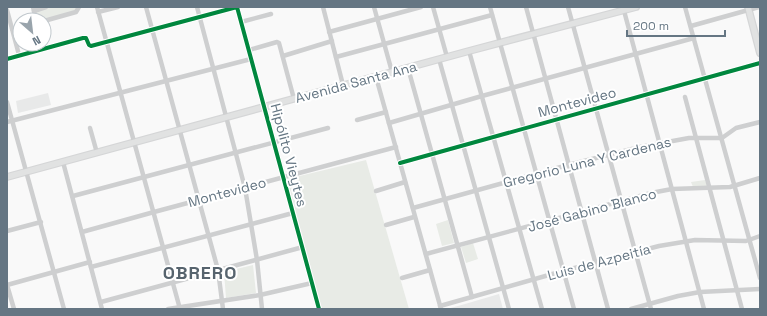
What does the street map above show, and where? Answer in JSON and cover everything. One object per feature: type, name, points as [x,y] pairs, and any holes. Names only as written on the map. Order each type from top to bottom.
[{"type":"main road","name":"Avenida Santa Ana","points":[[7,177],[623,9],[636,7]]},
{"type":"main road","points":[[748,8],[760,52]]},
{"type":"street","points":[[33,9],[46,7]]},
{"type":"street","points":[[52,19],[76,12],[79,7]]},
{"type":"street","points":[[118,7],[97,10],[180,308]]},
{"type":"street","points":[[146,7],[181,130],[218,270],[223,309]]},
{"type":"street","points":[[197,7],[245,188],[257,260],[262,309]]},
{"type":"street","points":[[7,59],[83,38],[86,38],[91,46],[237,7]]},
{"type":"street","name":"Hipólito Vieytes","points":[[237,7],[319,309]]},
{"type":"street","points":[[323,7],[343,85]]},
{"type":"street","points":[[374,7],[392,72]]},
{"type":"street","points":[[329,32],[421,7]]},
{"type":"street","points":[[433,7],[447,57]]},
{"type":"street","points":[[490,7],[574,309]]},
{"type":"street","points":[[526,7],[608,309]]},
{"type":"street","points":[[568,7],[650,306]]},
{"type":"street","points":[[685,7],[760,278]]},
{"type":"street","points":[[691,26],[748,8],[759,7]]},
{"type":"street","points":[[623,9],[704,309]]},
{"type":"street","points":[[7,10],[12,29]]},
{"type":"street","points":[[241,22],[271,14]]},
{"type":"street","points":[[336,57],[492,15]]},
{"type":"street","points":[[389,123],[451,104],[694,38]]},
{"type":"street","points":[[249,50],[277,42],[279,43],[294,98]]},
{"type":"street","points":[[283,56],[332,42]]},
{"type":"street","points":[[469,51],[542,309]]},
{"type":"street","points":[[10,121],[251,58]]},
{"type":"street","points":[[439,59],[508,309]]},
{"type":"street","name":"Montevideo","points":[[400,163],[760,63]]},
{"type":"street","points":[[408,68],[472,297]]},
{"type":"street","points":[[376,77],[414,216],[441,307]]},
{"type":"street","points":[[685,97],[722,240],[742,309]]},
{"type":"street","points":[[7,102],[10,121],[41,222],[64,309]]},
{"type":"street","points":[[357,120],[386,112]]},
{"type":"street","points":[[722,138],[736,128],[760,122]]},
{"type":"street","points":[[90,128],[98,153]]},
{"type":"street","points":[[73,196],[328,128]]},
{"type":"street","name":"Gregorio Luna Y Cardenas","points":[[413,208],[609,154],[659,142],[696,138],[722,138]]},
{"type":"street","name":"Montevideo","points":[[82,232],[396,147]]},
{"type":"street","points":[[63,162],[102,309]]},
{"type":"street","name":"José Gabino Blanco","points":[[426,254],[489,236],[672,189],[735,186],[760,178]]},
{"type":"street","points":[[376,190],[405,182]]},
{"type":"street","points":[[14,309],[7,285],[54,272],[164,248],[293,213]]},
{"type":"street","points":[[386,225],[414,216]]},
{"type":"street","points":[[7,232],[41,222]]},
{"type":"street","name":"Luis de Azpeitía","points":[[441,307],[534,279],[636,251],[686,240],[749,240],[760,236]]},
{"type":"street","points":[[101,302],[302,247]]},
{"type":"street","points":[[402,278],[430,270]]},
{"type":"street","points":[[168,309],[260,295],[312,282]]},
{"type":"street","points":[[631,309],[650,306],[678,296],[700,292],[760,289]]},
{"type":"shaded area","points":[[50,7],[78,7],[75,12],[52,18],[52,12],[35,11]]},
{"type":"shaded area","points":[[48,93],[51,105],[18,113],[16,101]]},
{"type":"shaded area","points":[[366,160],[409,309],[322,309],[287,179]]},
{"type":"shaded area","points":[[705,180],[707,186],[693,187],[691,182]]},
{"type":"shaded area","points":[[448,220],[454,243],[442,246],[436,224]]},
{"type":"shaded area","points":[[473,243],[478,259],[466,263],[461,247]]},
{"type":"shaded area","points":[[253,265],[256,293],[226,298],[224,272]]},
{"type":"shaded area","points":[[499,294],[503,309],[447,309],[465,304]]},
{"type":"cycle path","points":[[7,59],[83,38],[86,38],[91,46],[237,7],[319,309]]},
{"type":"cycle path","points":[[400,163],[760,63]]},
{"type":"district","name":"OBRERO","points":[[200,273]]}]
